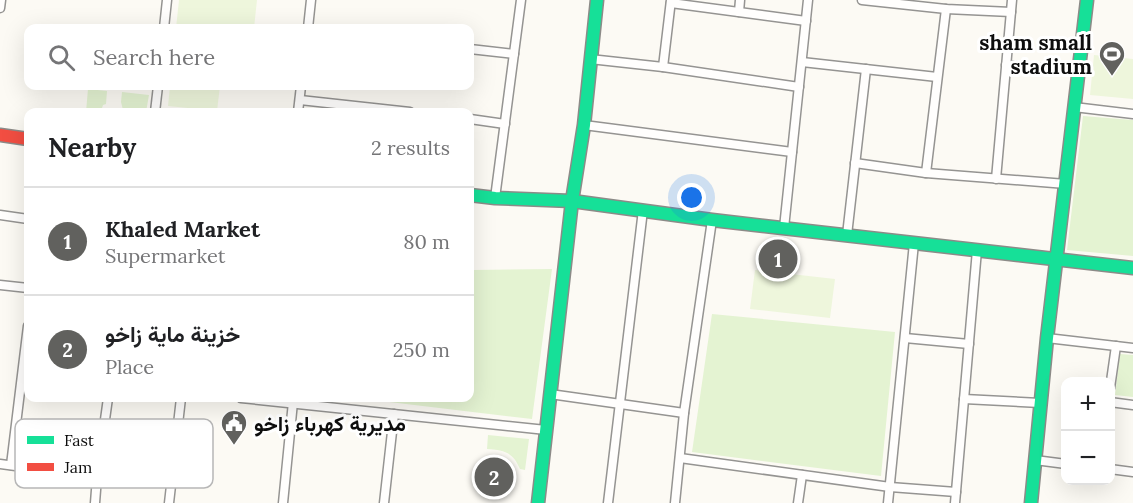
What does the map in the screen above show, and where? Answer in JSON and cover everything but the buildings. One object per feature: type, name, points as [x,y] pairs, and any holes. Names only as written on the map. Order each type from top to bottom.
[{"type":"street","points":[[0,8],[1,0]]},
{"type":"street","points":[[164,24],[167,0]]},
{"type":"street","points":[[308,24],[311,0]]},
{"type":"street","points":[[495,198],[521,0]]},
{"type":"street","points":[[538,503],[597,0]]},
{"type":"street","points":[[739,12],[740,0]]},
{"type":"street","points":[[784,228],[808,0]]},
{"type":"street","points":[[862,0],[946,9],[1011,12]]},
{"type":"street","points":[[996,179],[1012,0]]},
{"type":"street","points":[[1031,503],[1047,338],[1087,0]]},
{"type":"street","points":[[663,67],[671,2],[806,21]]},
{"type":"street","points":[[926,173],[946,9]]},
{"type":"street","points":[[474,49],[514,54]]},
{"type":"street","points":[[590,60],[663,67],[799,87]]},
{"type":"street","points":[[802,62],[938,77]]},
{"type":"street","points":[[1006,65],[1078,71]]},
{"type":"street","points":[[847,235],[866,69]]},
{"type":"street","points":[[155,108],[158,90]]},
{"type":"street","points":[[299,108],[301,90]]},
{"type":"street","points":[[300,100],[373,108]]},
{"type":"street","points":[[1074,107],[1133,114]]},
{"type":"street","points":[[474,120],[505,124]]},
{"type":"street","points":[[584,125],[792,152]]},
{"type":"street","points":[[0,135],[24,138]]},
{"type":"street","points":[[855,164],[926,173],[1066,184]]},
{"type":"street","points":[[474,195],[572,201],[712,220],[1133,268]]},
{"type":"street","points":[[608,503],[643,210]]},
{"type":"street","points":[[0,215],[24,218]]},
{"type":"street","points":[[675,503],[684,413],[712,220]]},
{"type":"street","points":[[888,503],[914,243]]},
{"type":"street","points":[[955,503],[977,250]]},
{"type":"street","points":[[0,285],[24,288]]},
{"type":"street","points":[[905,338],[969,344]]},
{"type":"street","points":[[1047,338],[1133,348]]},
{"type":"street","points":[[1112,377],[1116,346]]},
{"type":"street","points":[[17,419],[24,372]]},
{"type":"street","points":[[550,394],[684,413]]},
{"type":"street","points":[[964,399],[1040,404]]},
{"type":"street","points":[[105,419],[107,402]]},
{"type":"street","points":[[179,419],[181,402]]},
{"type":"street","points":[[283,503],[293,402],[546,430]]},
{"type":"street","points":[[1115,403],[1133,405]]},
{"type":"street","points":[[384,503],[394,414]]},
{"type":"street","points":[[10,465],[15,432]]},
{"type":"street","points":[[680,458],[890,487],[956,492]]},
{"type":"street","points":[[1035,460],[1061,463]]},
{"type":"street","points":[[0,464],[15,466]]},
{"type":"street","points":[[1115,470],[1133,472]]},
{"type":"street","points":[[798,503],[802,475]]},
{"type":"street","points":[[95,503],[96,488]]},
{"type":"street","points":[[169,503],[171,488]]},
{"type":"green space","points":[[179,0],[257,0],[254,24],[176,24]]},
{"type":"green space","name":"sham small stadium","points":[[1094,55],[1133,59],[1133,99],[1090,95]]},
{"type":"green space","points":[[88,90],[107,91],[106,104],[102,108],[86,108]]},
{"type":"green space","points":[[170,90],[220,90],[217,108],[168,106]]},
{"type":"green space","points":[[122,92],[149,95],[147,108],[122,108]]},
{"type":"green space","points":[[1083,116],[1133,120],[1133,256],[1067,250]]},
{"type":"green space","points":[[552,269],[532,419],[390,402],[474,402],[474,270]]},
{"type":"green space","points":[[755,270],[835,279],[830,318],[750,309]]},
{"type":"green space","points":[[712,314],[895,332],[881,476],[692,452]]},
{"type":"green space","points":[[1120,354],[1133,355],[1133,397],[1115,395]]},
{"type":"green space","points":[[488,435],[529,439],[525,470],[520,469],[511,455],[487,449]]},
{"type":"traffic: fast","points":[[538,503],[597,0]]},
{"type":"traffic: fast","points":[[1031,503],[1047,338],[1087,0]]},
{"type":"traffic: fast","points":[[474,195],[572,201],[712,220],[1133,268]]},
{"type":"traffic: jam","points":[[0,135],[24,138]]},
{"type":"place","name":"sham small stadium","points":[[1112,77]]},
{"type":"place","name":"Khaled Market","points":[[778,259]]},
{"type":"place","name":"مديرية كهرباء زاخو","points":[[234,446]]},
{"type":"place","name":"خزينة ماية زاخو","points":[[494,477]]}]
